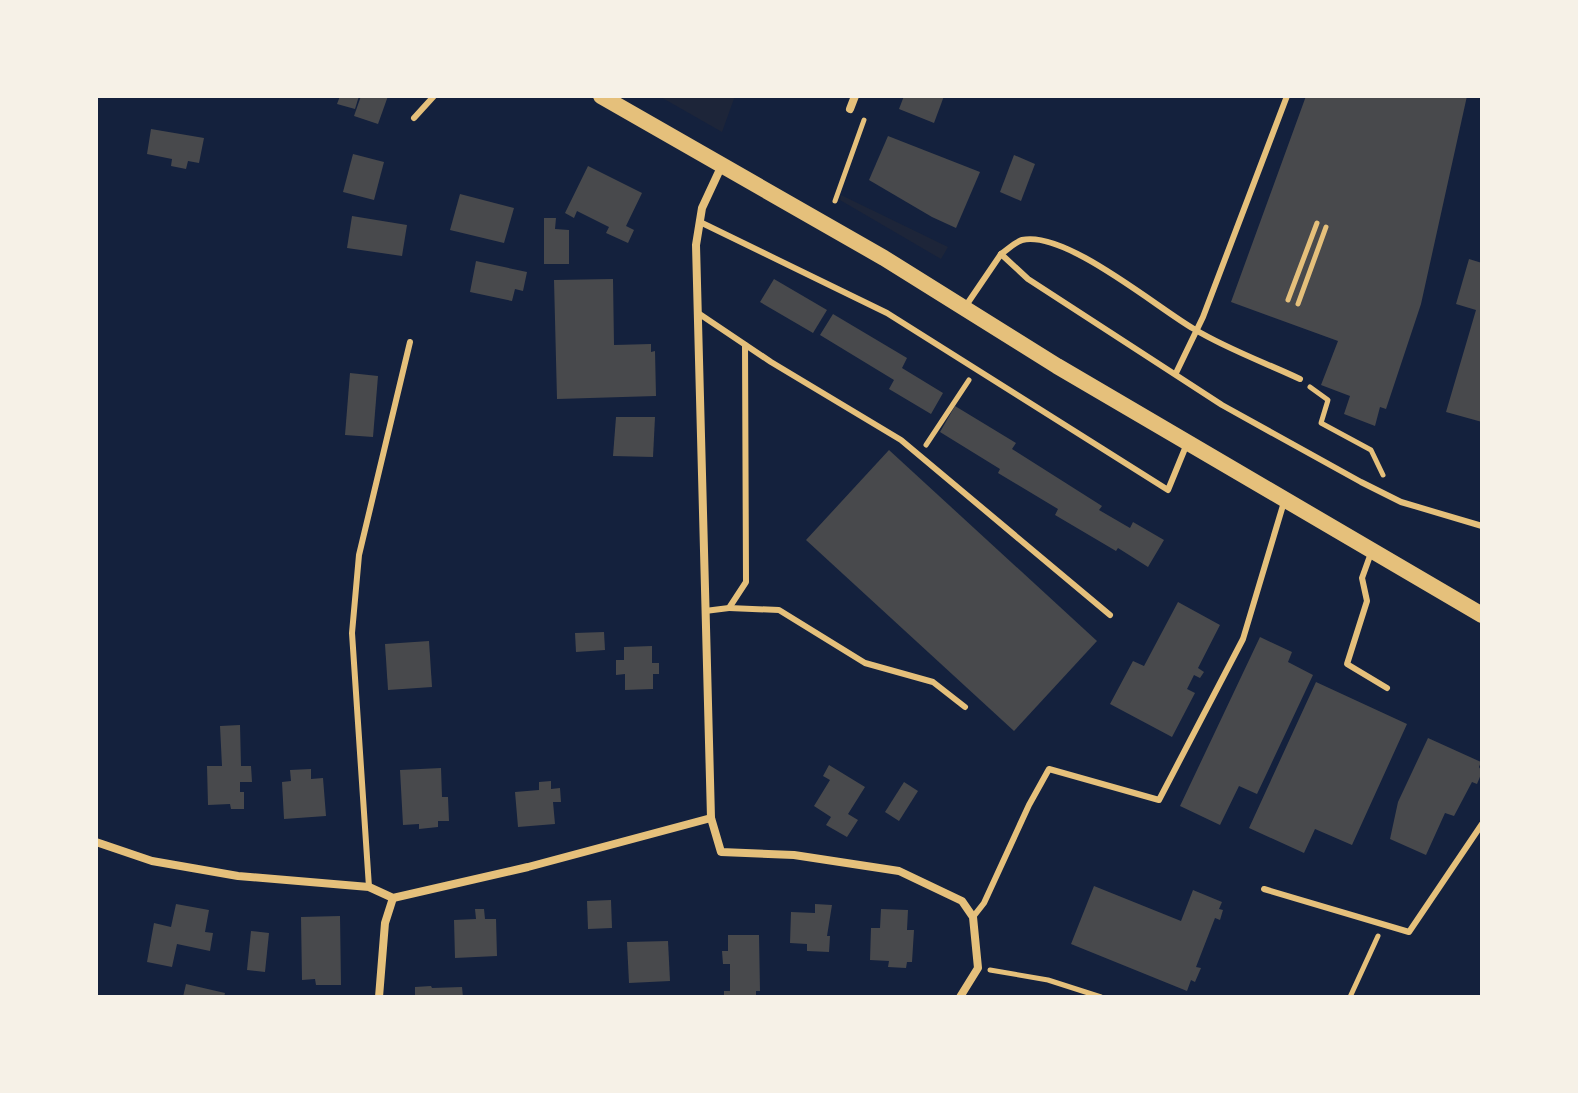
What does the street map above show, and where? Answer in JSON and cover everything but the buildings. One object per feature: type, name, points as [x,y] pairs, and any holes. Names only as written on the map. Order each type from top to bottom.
[{"type":"main road","points":[[601,96],[884,258],[1482,615]]},
{"type":"street","points":[[850,109],[855,96]]},
{"type":"street","points":[[723,165],[702,208],[696,245],[711,818],[721,852],[794,855],[899,871],[962,901],[973,917],[978,968],[960,997]]},
{"type":"street","points":[[96,842],[152,861],[238,876],[369,887],[393,898],[528,867],[711,818]]},
{"type":"street","points":[[379,997],[385,923],[393,898]]},
{"type":"lane","points":[[414,118],[434,96]]},
{"type":"lane","points":[[1176,373],[1197,331],[1287,96]]},
{"type":"lane","points":[[700,222],[887,313],[1168,490],[1188,442]]},
{"type":"lane","points":[[964,308],[1001,254],[1020,240],[1040,241],[1063,247],[1096,264],[1197,331],[1300,379]]},
{"type":"lane","points":[[1001,254],[1028,279],[1222,405],[1401,502],[1482,526]]},
{"type":"lane","points":[[698,313],[901,440],[1110,615]]},
{"type":"lane","points":[[369,887],[352,633],[359,555],[410,342]]},
{"type":"lane","points":[[729,608],[746,582],[745,345]]},
{"type":"lane","points":[[973,917],[984,903],[1049,769],[1159,800],[1243,639],[1285,499]]},
{"type":"lane","points":[[1372,550],[1362,578],[1367,601],[1347,664],[1387,688]]},
{"type":"lane","points":[[705,611],[729,608],[779,610],[865,663],[933,682],[965,707]]},
{"type":"lane","points":[[1264,889],[1409,932],[1482,824]]},
{"type":"path","points":[[835,201],[868,109]]},
{"type":"path","points":[[1288,300],[1317,223]]},
{"type":"path","points":[[1298,304],[1326,227]]},
{"type":"path","points":[[919,455],[977,369]]},
{"type":"path","points":[[1300,379],[1328,400],[1321,423],[1371,450],[1382,474]]},
{"type":"path","points":[[1350,997],[1384,925]]},
{"type":"path","points":[[978,968],[1048,980],[1101,997]]},
{"type":"shaded area","points":[[659,96],[735,96],[722,132]]},
{"type":"shaded area","points":[[841,195],[948,247],[941,259],[840,200]]}]
